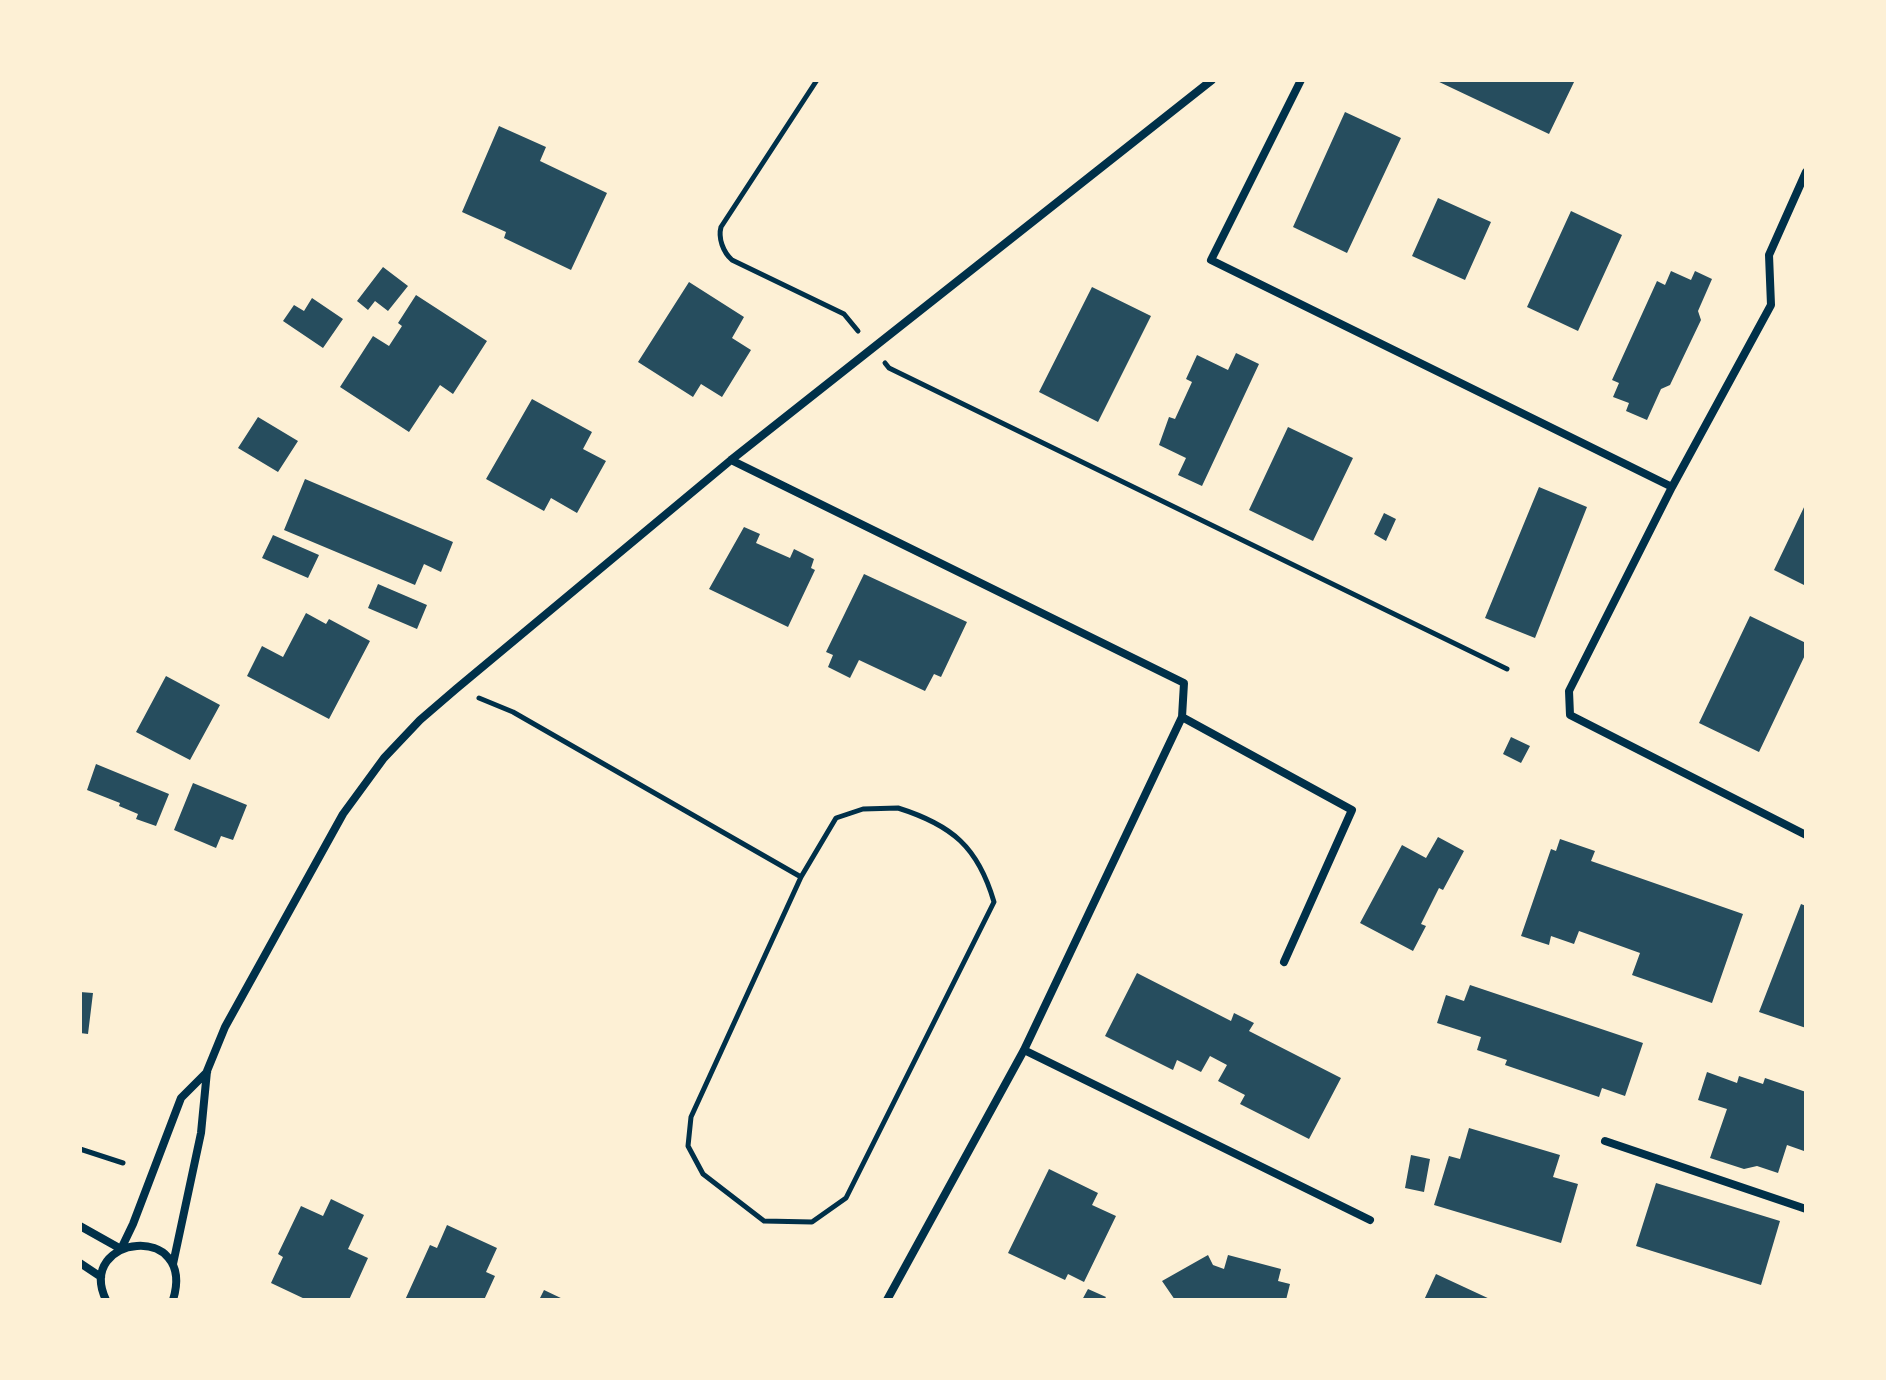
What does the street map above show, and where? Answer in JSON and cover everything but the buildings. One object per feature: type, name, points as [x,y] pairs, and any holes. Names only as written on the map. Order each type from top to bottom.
[{"type":"street","points":[[173,1264],[202,1124],[207,1071],[225,1027],[343,814],[384,758],[420,720],[456,689],[731,460],[1212,80]]},
{"type":"street","points":[[1301,80],[1211,260],[1672,487]]},
{"type":"street","points":[[1806,172],[1769,255],[1771,305],[1672,487],[1569,691],[1570,715],[1806,835]]},
{"type":"street","points":[[731,460],[1184,683],[1182,717],[1024,1050],[887,1300]]},
{"type":"street","points":[[1182,717],[1352,810],[1284,962]]},
{"type":"street","points":[[1024,1050],[1370,1220]]},
{"type":"street","points":[[121,1249],[181,1098],[207,1071]]},
{"type":"street","points":[[1605,1141],[1806,1209]]},
{"type":"street","points":[[80,1226],[121,1249]]},
{"type":"street","points":[[103,1297],[101,1277],[112,1256],[121,1249],[144,1244],[166,1255],[173,1264],[177,1276],[173,1300]]},
{"type":"street","points":[[80,1263],[101,1277]]},
{"type":"path","points":[[817,80],[721,227],[719,234],[726,255],[844,314],[889,368],[1507,669]]},
{"type":"path","points":[[456,689],[513,712],[801,877]]},
{"type":"path","points":[[898,808],[932,819],[967,847],[985,873],[994,902],[846,1198],[812,1222],[764,1221],[703,1174],[688,1146],[691,1117],[801,877],[836,818],[863,809],[898,808]]},
{"type":"path","points":[[80,1149],[123,1163]]}]
